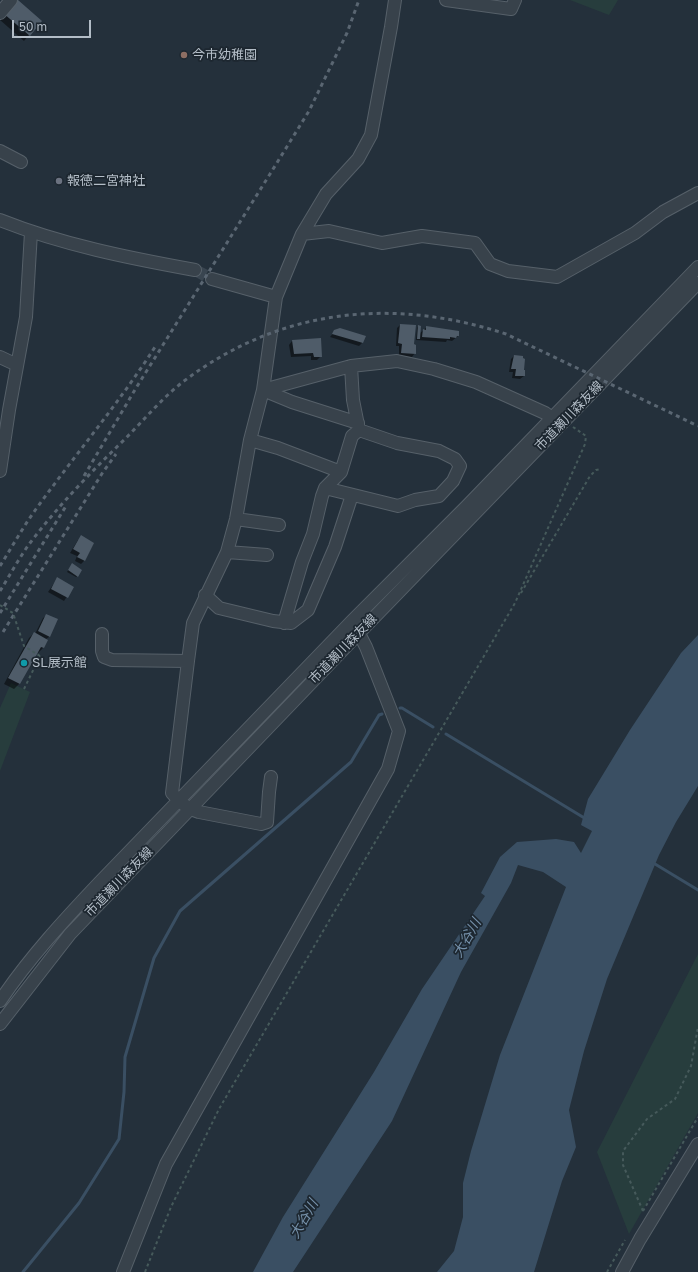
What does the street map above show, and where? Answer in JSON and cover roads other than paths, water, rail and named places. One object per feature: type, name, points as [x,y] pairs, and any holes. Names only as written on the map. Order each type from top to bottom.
[{"type":"street","points":[[0,13],[11,0]]},
{"type":"street","points":[[271,777],[266,822],[261,824],[199,812],[184,805],[172,794],[193,623],[205,595],[227,552],[236,518],[250,440],[263,390],[276,297],[302,234],[326,194],[358,159],[371,135],[395,0]]},
{"type":"street","points":[[446,0],[511,9],[515,0]]},
{"type":"street","points":[[0,151],[21,162]]},
{"type":"street","points":[[302,234],[329,231],[382,243],[422,236],[475,243],[490,264],[508,271],[557,277],[635,233],[663,212],[698,193]]},
{"type":"street","points":[[0,220],[30,232],[121,257],[195,270]]},
{"type":"street","points":[[0,471],[4,406],[17,365],[26,317],[30,232]]},
{"type":"street","name":"市道瀬川森友線","points":[[0,1024],[70,934],[184,805],[352,621],[467,506],[698,267]]},
{"type":"street","points":[[212,279],[276,297]]},
{"type":"street","name":"市道瀬川森友線","points":[[0,1002],[26,964],[60,925],[360,632],[698,283]]},
{"type":"street","points":[[0,357],[17,365]]},
{"type":"street","points":[[263,390],[351,366],[397,361],[434,369],[476,382],[545,413],[552,418]]},
{"type":"street","points":[[284,622],[302,562],[313,534],[325,488],[341,472],[352,436],[358,426],[353,400],[351,366]]},
{"type":"street","points":[[263,390],[358,426],[397,443],[439,451],[455,459],[460,466],[453,481],[439,496],[415,500],[398,506],[325,488]]},
{"type":"street","points":[[250,440],[278,448],[341,472]]},
{"type":"street","points":[[205,595],[219,608],[273,621],[291,623],[308,610],[335,547],[352,495]]},
{"type":"street","points":[[236,518],[279,525]]},
{"type":"street","points":[[227,552],[267,555]]},
{"type":"street","points":[[123,1272],[166,1164],[388,769],[398,731],[360,632],[352,621]]},
{"type":"street","points":[[102,634],[102,651],[104,657],[112,660],[188,661]]},
{"type":"street","points":[[622,1272],[640,1239],[698,1144]]},
{"type":"water","name":"大谷川","points":[[698,635],[698,786],[676,822],[659,855],[607,979],[584,1051],[569,1110],[576,1147],[562,1181],[534,1272],[437,1272],[454,1251],[463,1217],[463,1183],[471,1151],[500,1055],[566,887],[543,872],[518,865],[511,883],[461,972],[392,1121],[293,1272],[253,1272],[283,1217],[374,1072],[422,989],[485,896],[481,893],[500,857],[517,842],[556,839],[574,842],[581,853],[592,831],[581,825],[588,799],[630,730],[681,653]]},
{"type":"waterway","points":[[400,708],[433,727]]},
{"type":"waterway","points":[[23,1272],[79,1203],[119,1139],[124,1092],[125,1057],[154,958],[180,911],[351,762],[379,715],[382,714]]},
{"type":"waterway","points":[[446,734],[586,819]]},
{"type":"waterway","points":[[655,864],[698,890]]},
{"type":"tunnel","points":[[195,270],[212,279]]},
{"type":"railway","points":[[84,476],[136,388],[309,111],[347,33],[359,0]]},
{"type":"railway","points":[[0,591],[26,549],[63,503],[176,388],[184,381],[221,357],[259,338],[299,324],[339,316],[380,313],[422,315],[464,322],[506,334],[698,426]]},
{"type":"railway","points":[[0,566],[36,509],[112,409],[155,347]]},
{"type":"railway","points":[[3,632],[103,472],[116,454]]},
{"type":"railway","points":[[0,613],[66,506]]},
{"type":"place","name":"今市幼稚園","points":[[184,55]]},
{"type":"place","name":"報徳二宮神社","points":[[59,181]]},
{"type":"place","name":"SL展示館","points":[[24,663]]}]
